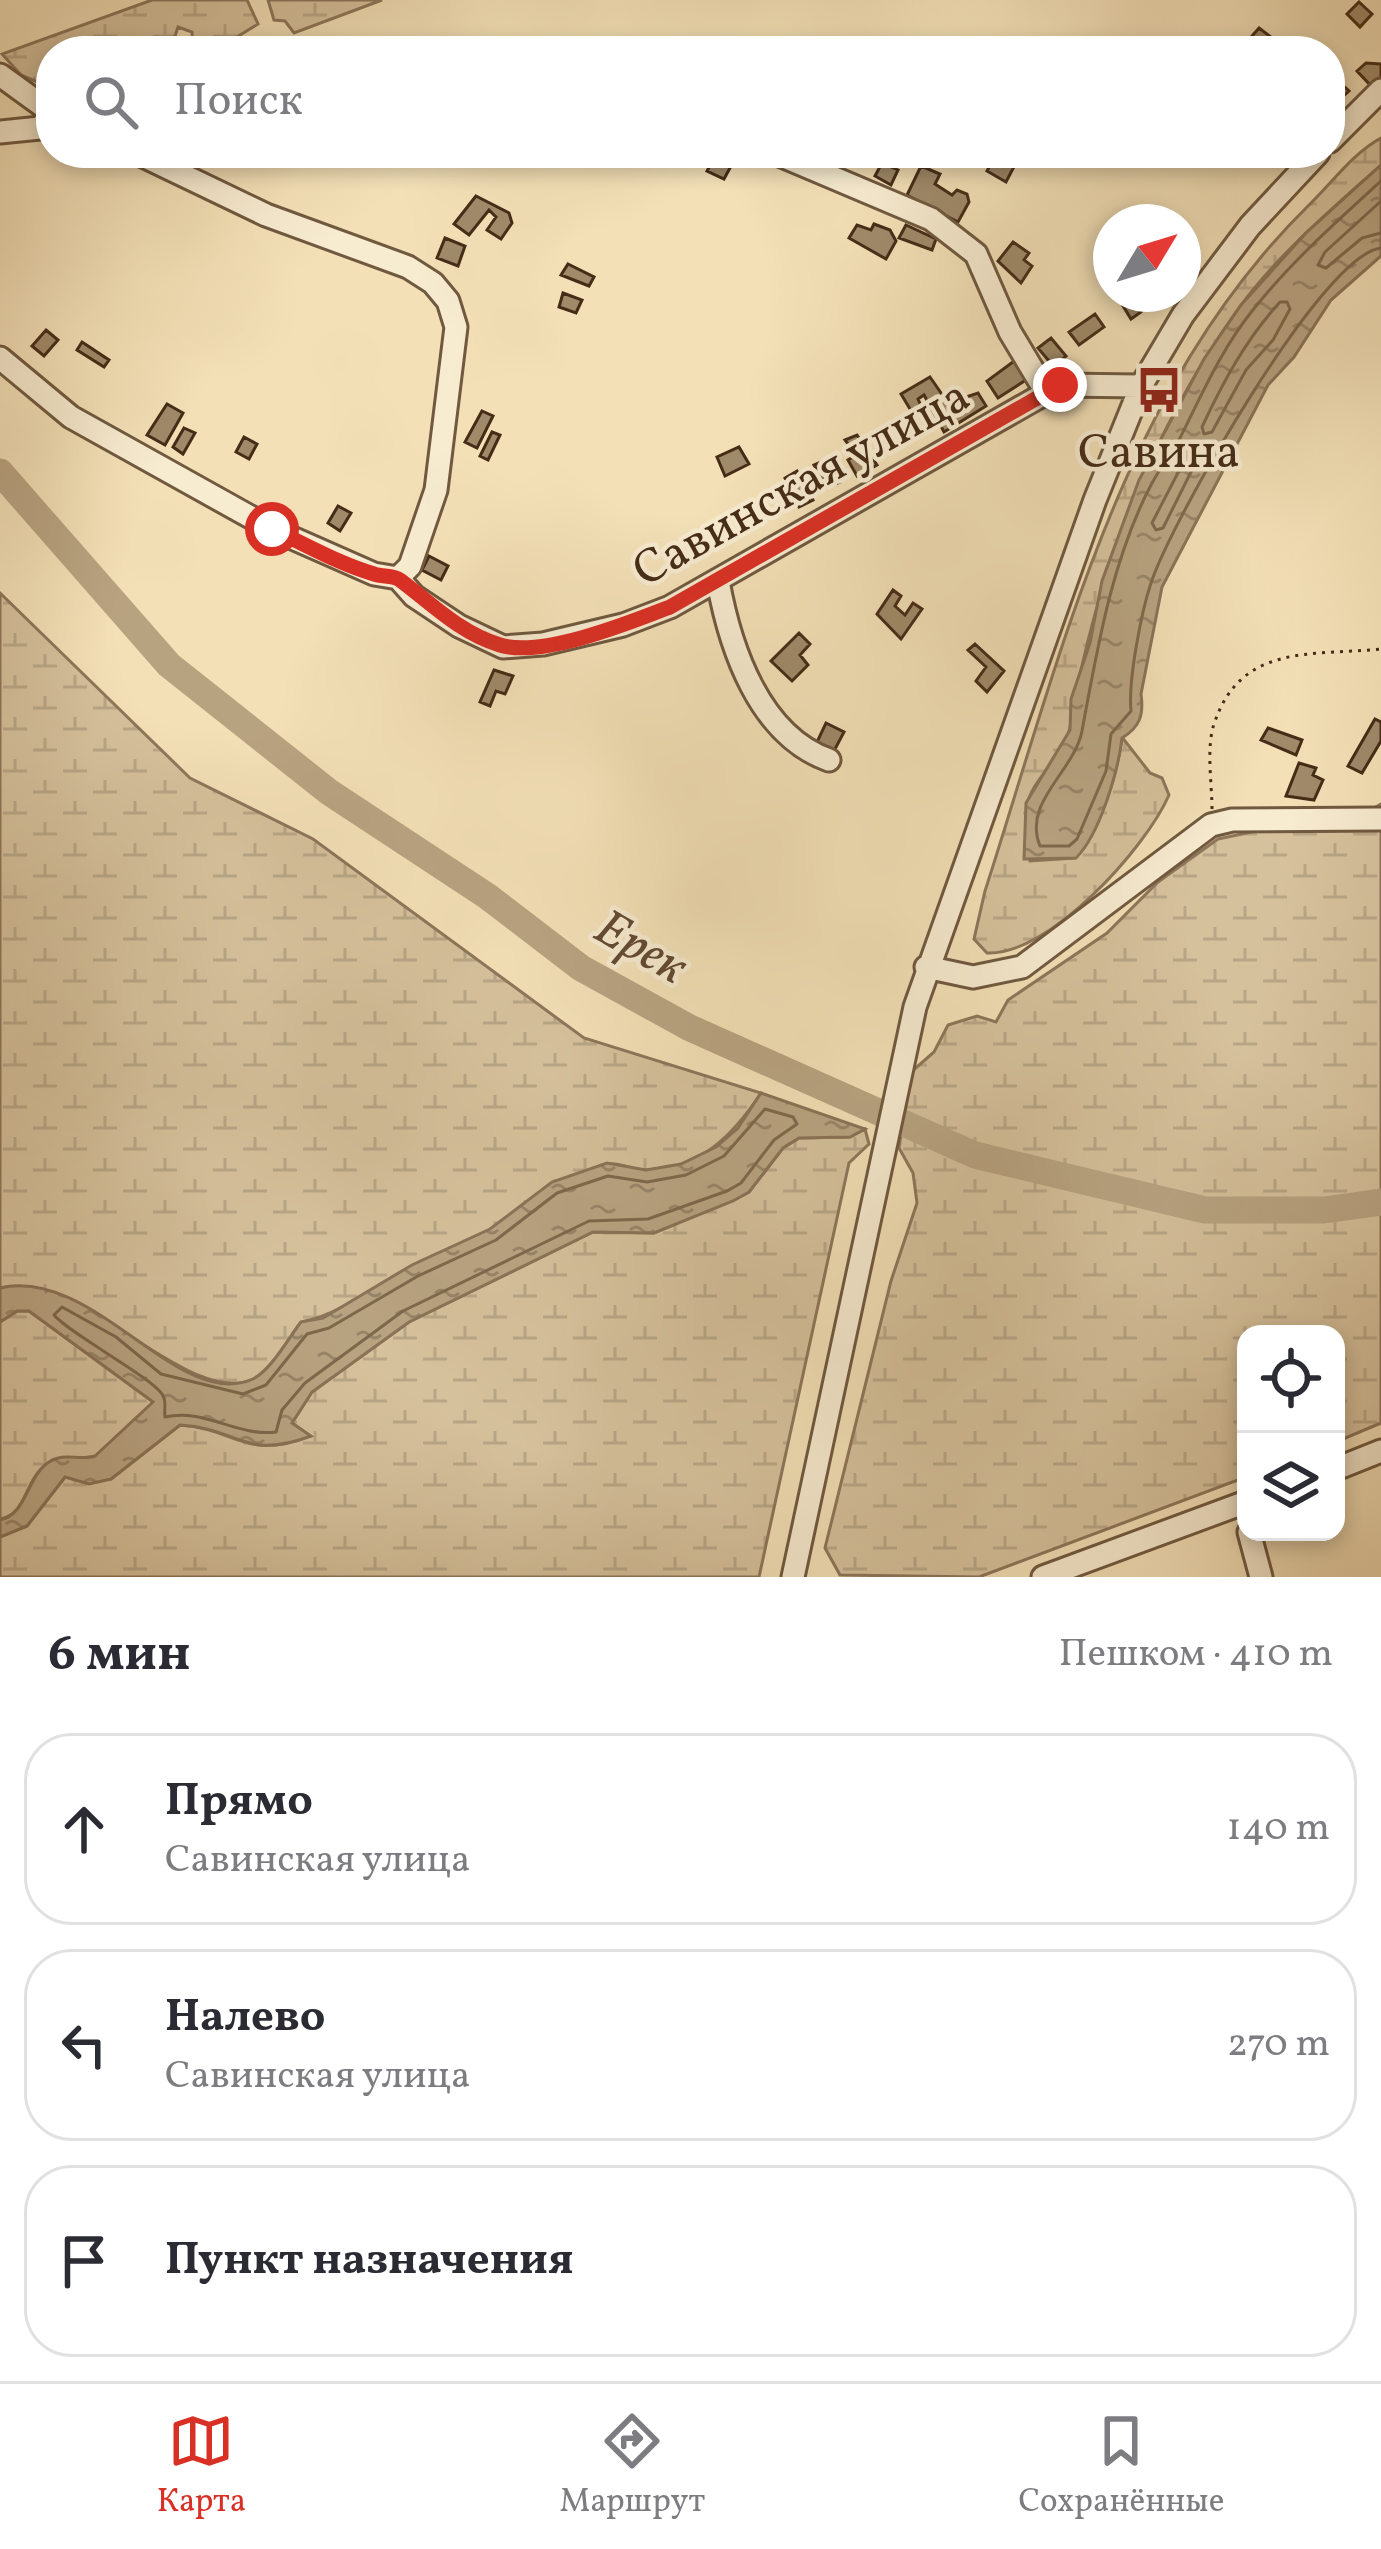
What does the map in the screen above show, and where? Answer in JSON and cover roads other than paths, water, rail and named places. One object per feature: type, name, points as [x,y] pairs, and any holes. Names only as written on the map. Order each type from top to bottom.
[{"type":"street","points":[[0,75],[36,102]]},
{"type":"street","points":[[1345,126],[1381,90]]},
{"type":"street","points":[[0,132],[36,128]]},
{"type":"street","points":[[168,168],[266,215],[408,267],[433,283],[448,301],[456,327],[436,490],[410,566],[398,578]]},
{"type":"street","points":[[811,168],[932,219],[976,254],[1010,332],[1046,392]]},
{"type":"street","points":[[793,1577],[926,967],[1141,386],[1214,272],[1305,168]]},
{"type":"street","name":"Савинская улица","points":[[0,358],[71,417],[252,518],[374,574],[398,578],[444,616],[503,646],[544,644],[623,626],[718,581],[1046,392],[1079,381],[1141,386]]},
{"type":"street","points":[[718,581],[727,632],[763,700],[804,751],[829,760]]},
{"type":"street","points":[[926,967],[973,977],[1022,967],[1211,825],[1232,820],[1381,820]]},
{"type":"street","points":[[1345,1465],[1381,1451]]},
{"type":"street","points":[[1043,1577],[1237,1505]]},
{"type":"street","points":[[1250,1541],[1261,1577]]},
{"type":"water","points":[[1381,165],[1381,256],[1331,300],[1294,357],[1268,385],[1162,587],[1141,714],[1137,725],[1122,738],[1112,784],[1093,834],[1076,858],[1024,859],[1026,803],[1070,730],[1071,699],[1090,643],[1102,581],[1139,480],[1204,359],[1241,305],[1306,233]]},
{"type":"water","points":[[761,1093],[865,1129],[850,1137],[799,1138],[783,1148],[749,1192],[733,1201],[654,1233],[593,1232],[409,1322],[312,1392],[292,1423],[311,1436],[289,1443],[256,1444],[180,1425],[111,1479],[89,1484],[65,1477],[27,1526],[0,1537],[0,1520],[16,1511],[42,1468],[60,1458],[95,1456],[153,1402],[29,1311],[17,1311],[0,1322],[0,1288],[35,1287],[69,1298],[195,1376],[225,1384],[253,1379],[273,1361],[301,1322],[323,1318],[412,1265],[490,1229],[552,1182],[607,1163],[646,1170],[681,1164],[716,1147],[738,1128]]},
{"type":"waterway","name":"Ерек","points":[[0,472],[169,665],[329,792],[487,896],[581,968],[690,1028],[975,1155],[1205,1210],[1324,1210],[1381,1202]]},
{"type":"place","name":"Савина","points":[[1159,390]]}]
